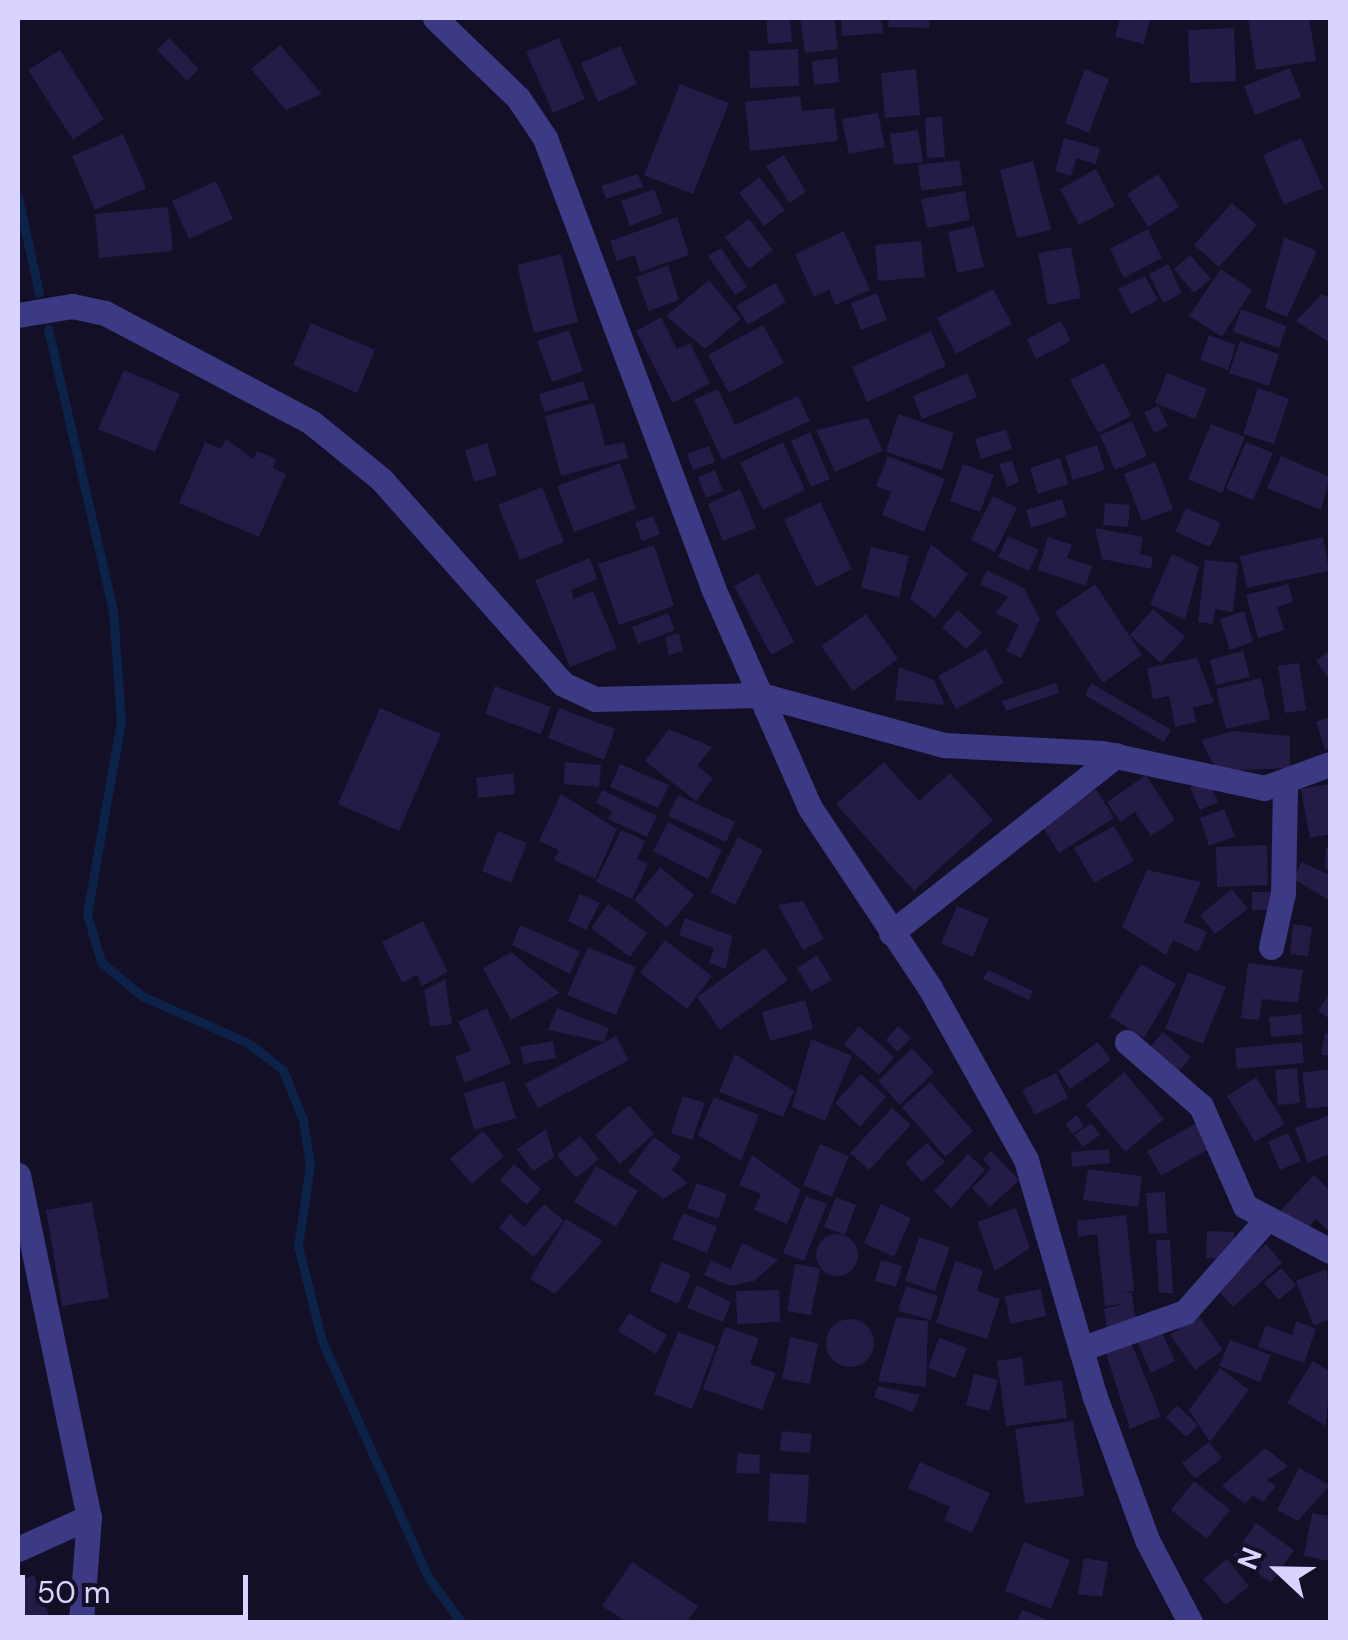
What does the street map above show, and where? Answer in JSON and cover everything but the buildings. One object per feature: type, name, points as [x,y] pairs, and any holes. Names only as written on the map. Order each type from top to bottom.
[{"type":"street","points":[[435,18],[518,98],[544,138],[638,400],[810,808],[891,933],[1026,1160],[1147,1540],[1190,1622]]},
{"type":"street","points":[[18,315],[72,306],[105,313],[311,422],[381,479],[563,684],[595,699],[655,704],[760,695],[944,745],[1116,756],[1285,788],[1330,764]]},
{"type":"street","points":[[891,933],[1116,756]]},
{"type":"street","points":[[1270,947],[1283,892],[1285,788]]},
{"type":"street","points":[[1127,1042],[1202,1106],[1245,1206],[1330,1251]]},
{"type":"street","points":[[18,1175],[89,1517],[81,1622]]},
{"type":"street","points":[[1083,1348],[1185,1312],[1267,1219]]},
{"type":"street","points":[[18,1549],[89,1517]]},
{"type":"waterway","points":[[18,197],[39,293]]},
{"type":"waterway","points":[[48,329],[113,610],[121,721],[87,914],[101,962],[142,996],[248,1043],[283,1070],[303,1120],[310,1165],[298,1246],[322,1341],[428,1577],[461,1622]]}]
